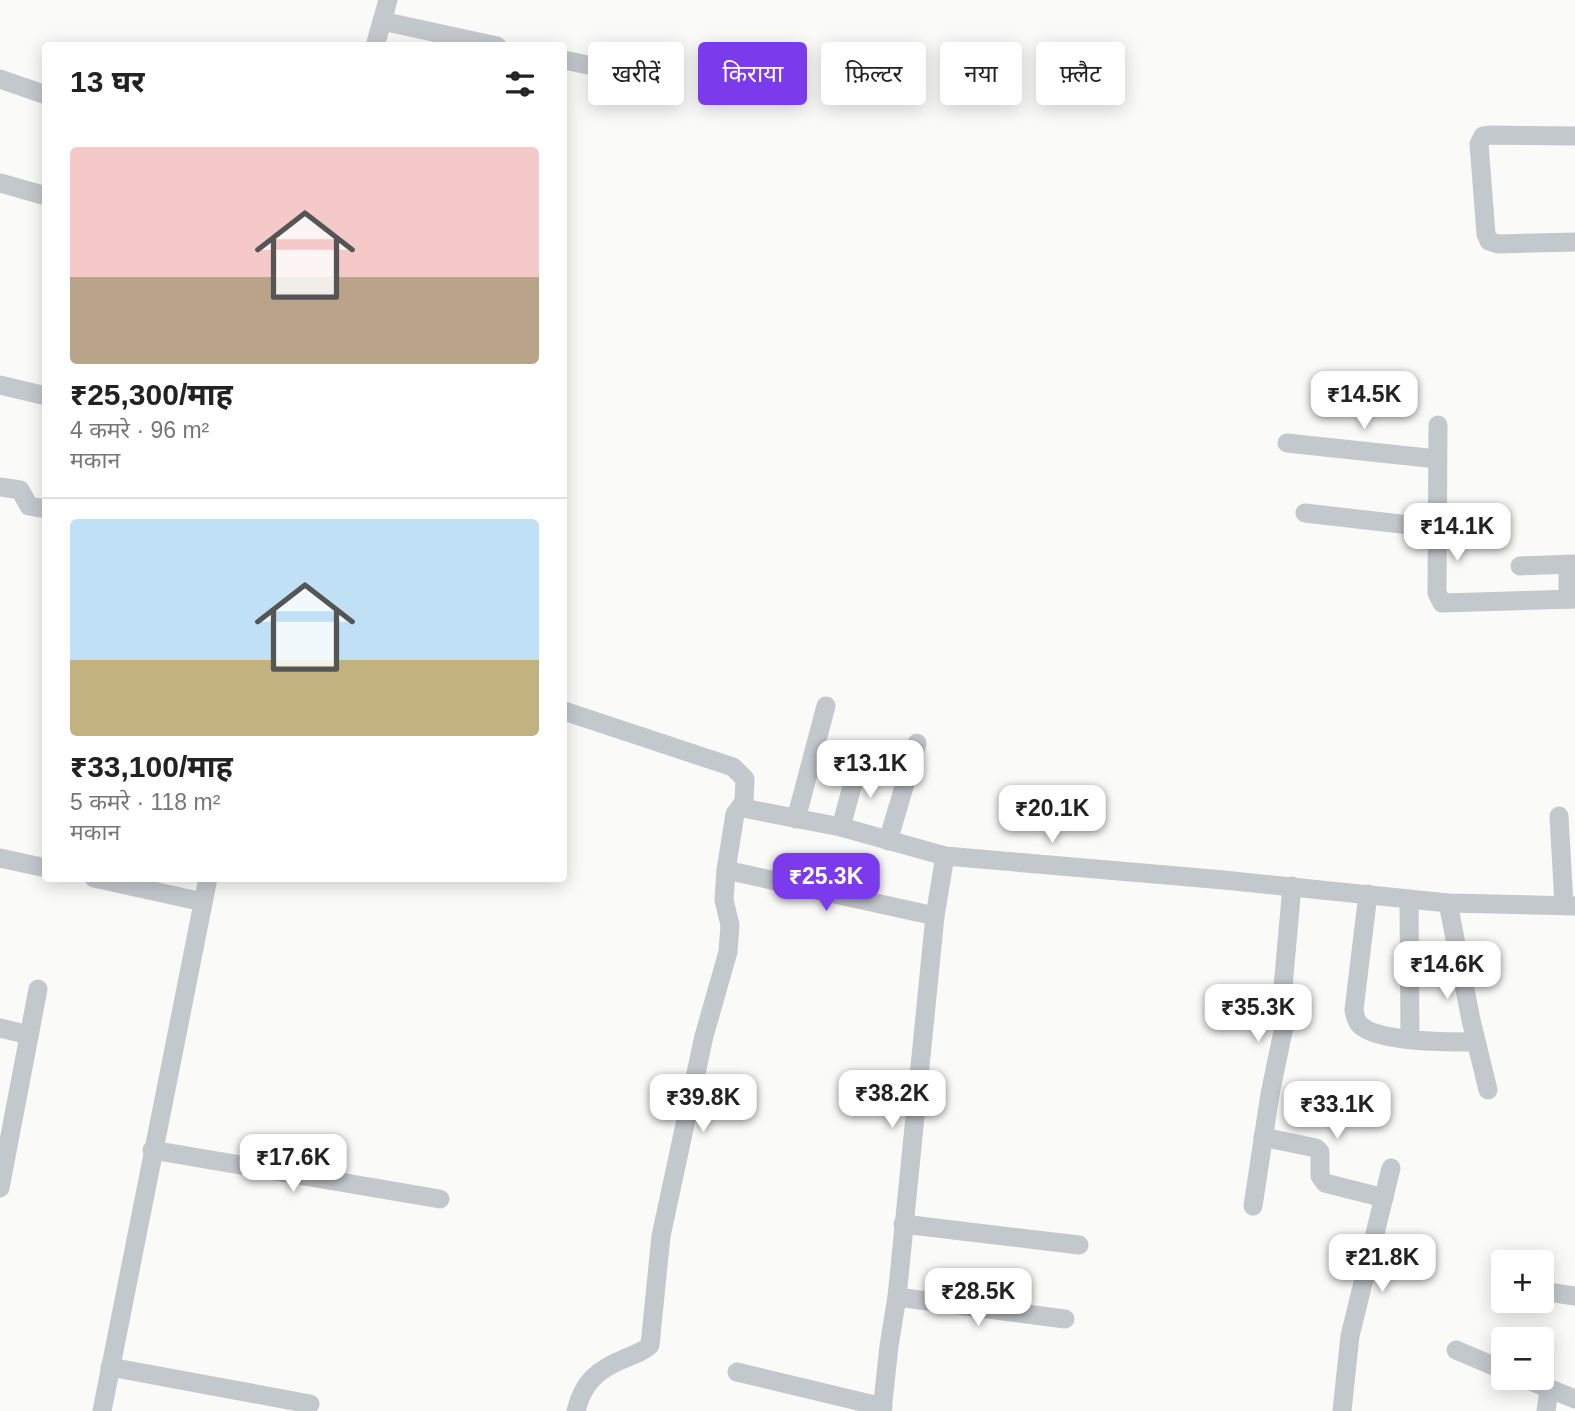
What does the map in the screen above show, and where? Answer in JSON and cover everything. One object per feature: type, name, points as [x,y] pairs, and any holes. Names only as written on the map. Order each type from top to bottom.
[{"type":"street","points":[[376,42],[388,0]]},
{"type":"street","points":[[382,21],[478,42]]},
{"type":"street","points":[[567,61],[588,65]]},
{"type":"street","points":[[0,79],[42,94]]},
{"type":"street","points":[[1575,136],[1489,135],[1483,136],[1479,144],[1486,234],[1489,241],[1498,244],[1575,242]]},
{"type":"street","points":[[0,183],[42,195]]},
{"type":"street","points":[[0,385],[42,395]]},
{"type":"street","points":[[1438,425],[1437,593],[1442,603],[1572,599],[1571,564],[1520,566]]},
{"type":"street","points":[[1287,443],[1437,459]]},
{"type":"street","points":[[0,486],[20,490],[29,506],[42,508]]},
{"type":"street","points":[[1305,513],[1436,528]]},
{"type":"street","points":[[796,819],[826,706]]},
{"type":"street","points":[[567,711],[733,767],[745,779],[744,802],[748,809],[841,827],[945,856],[1292,886],[1448,903],[1569,905],[1559,816]]},
{"type":"street","points":[[888,841],[917,743]]},
{"type":"street","points":[[841,827],[859,761]]},
{"type":"street","points":[[576,1411],[584,1388],[597,1373],[650,1345],[661,1236],[704,1036],[729,945],[730,925],[724,900],[726,870],[735,814],[744,802]]},
{"type":"street","points":[[737,1372],[883,1409],[897,1297],[934,916],[945,856]]},
{"type":"street","points":[[0,858],[42,867]]},
{"type":"street","points":[[726,870],[934,916]]},
{"type":"street","points":[[112,882],[203,902]]},
{"type":"street","points":[[102,1411],[207,882]]},
{"type":"street","points":[[1253,1206],[1280,1039],[1286,1017],[1283,987],[1292,886]]},
{"type":"street","points":[[1368,894],[1354,1010],[1361,1026],[1370,1031],[1410,1039],[1476,1041]]},
{"type":"street","points":[[1409,899],[1410,1039]]},
{"type":"street","points":[[1448,903],[1488,1090]]},
{"type":"street","points":[[1,1181],[9,1090],[29,1035],[38,989]]},
{"type":"street","points":[[0,1028],[29,1035]]},
{"type":"street","points":[[1263,1137],[1315,1148],[1320,1152],[1320,1176],[1325,1183],[1384,1198]]},
{"type":"street","points":[[152,1150],[440,1199]]},
{"type":"street","points":[[1342,1411],[1350,1336],[1391,1168]]},
{"type":"street","points":[[903,1224],[1079,1245]]},
{"type":"street","points":[[1554,1293],[1575,1296]]},
{"type":"street","points":[[897,1297],[1065,1319]]},
{"type":"street","points":[[1456,1350],[1491,1365]]},
{"type":"street","points":[[110,1367],[310,1404]]},
{"type":"street","points":[[1546,1411],[1549,1390],[1575,1398]]}]
